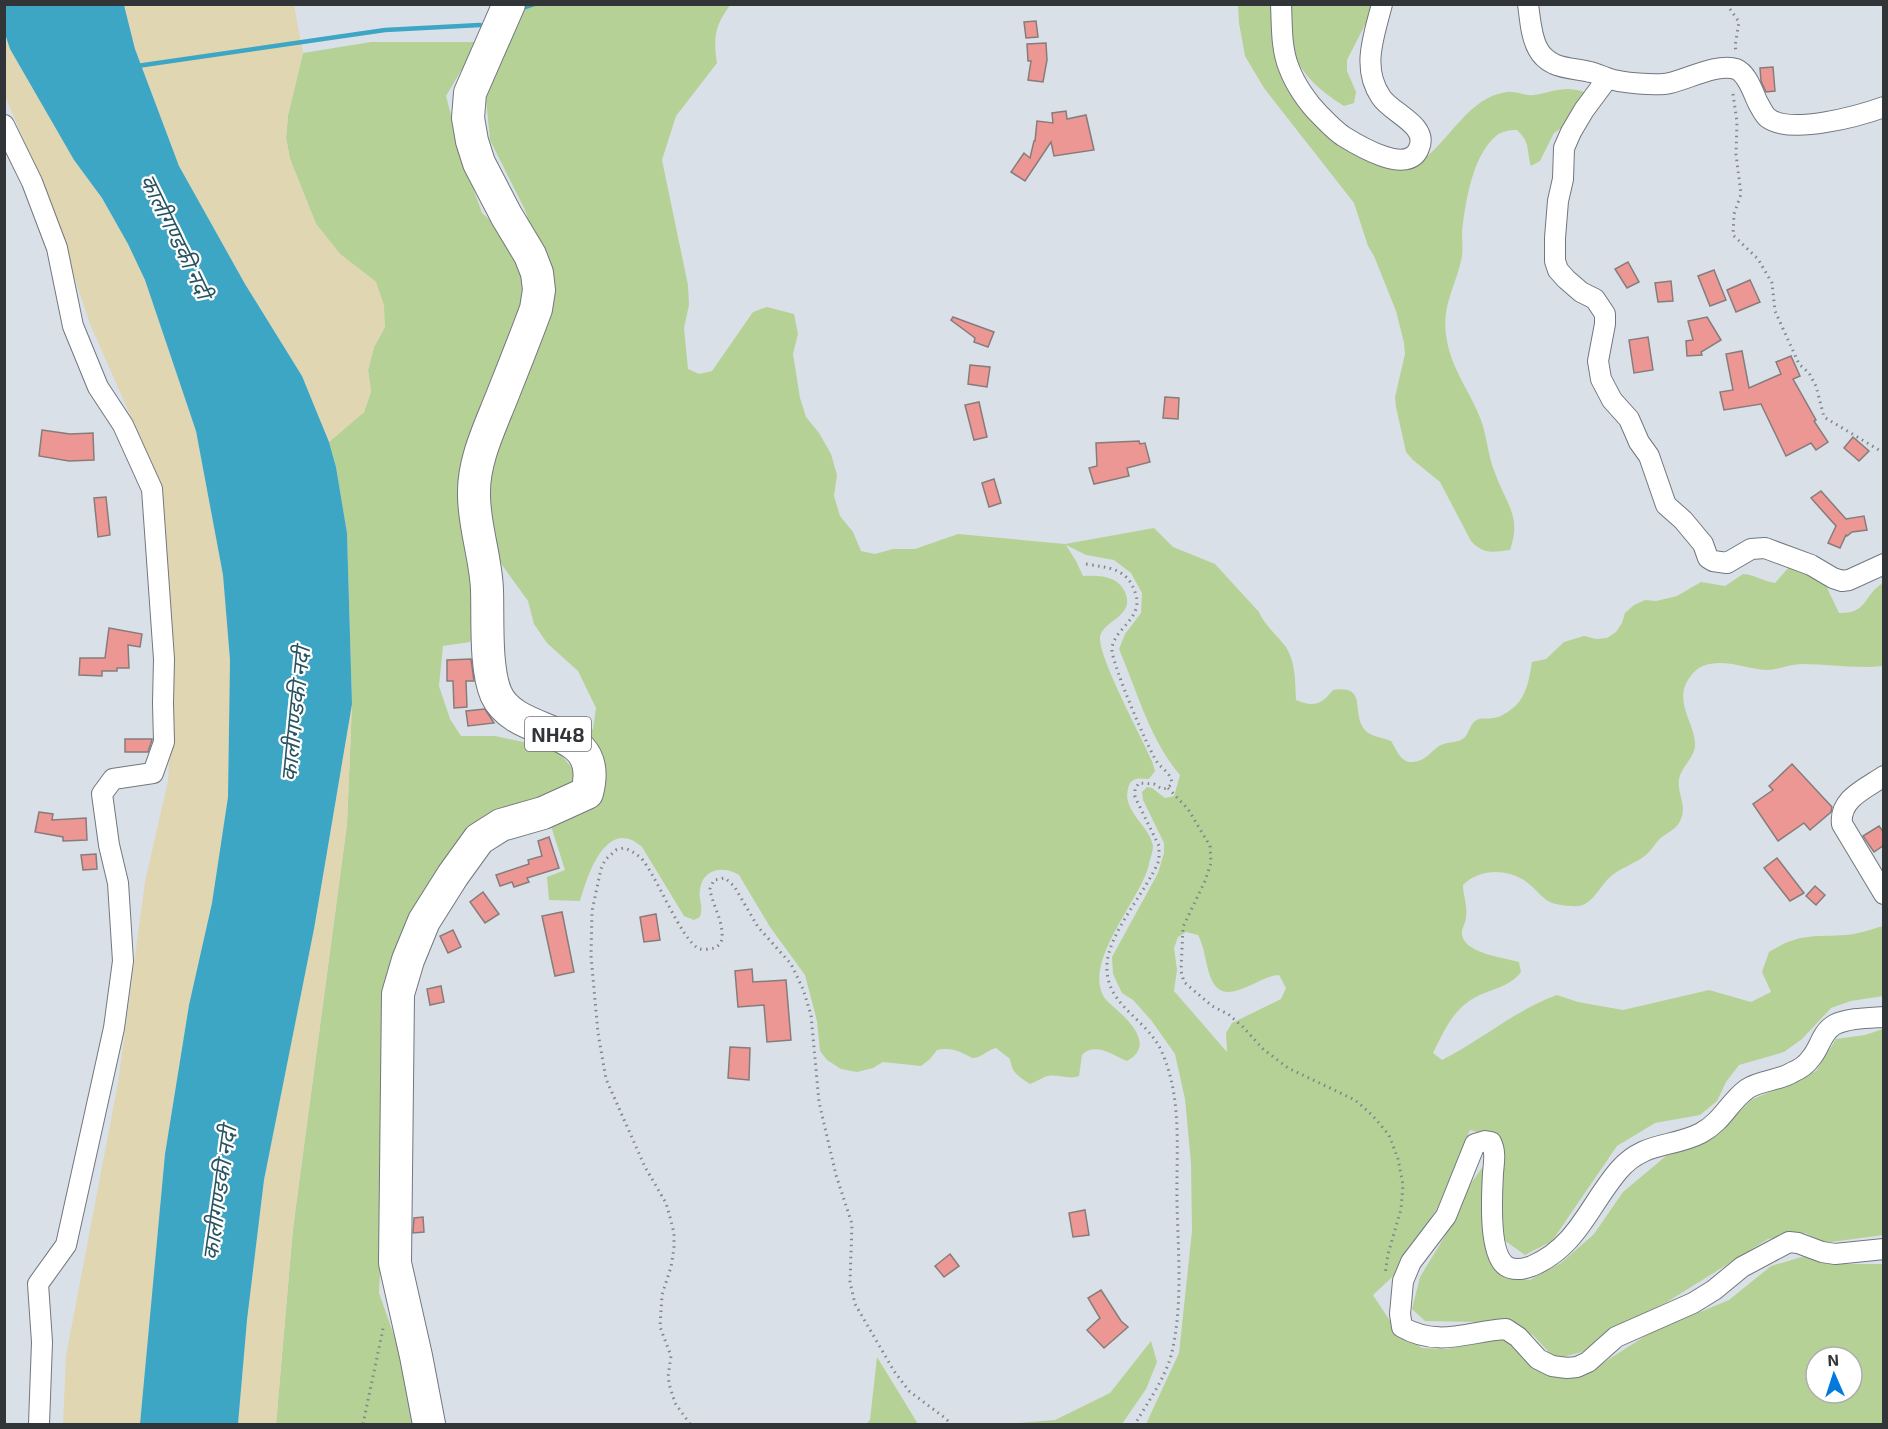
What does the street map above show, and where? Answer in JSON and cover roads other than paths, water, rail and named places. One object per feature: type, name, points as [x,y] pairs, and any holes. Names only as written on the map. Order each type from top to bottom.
[{"type":"highway","name":"NH48","points":[[429,1425],[395,1263],[398,994],[408,960],[424,921],[479,839],[501,825],[543,813],[587,793],[591,777],[589,761],[569,740],[552,731],[520,720],[505,709],[495,693],[489,659],[486,580],[477,529],[474,494],[478,460],[536,309],[539,290],[537,273],[530,255],[479,163],[468,118],[470,93],[508,4]]},
{"type":"street","points":[[1281,4],[1284,48],[1289,68],[1301,90],[1318,113],[1342,135],[1381,156],[1403,160],[1414,157],[1420,148],[1421,138],[1417,128],[1390,109],[1371,81],[1370,60],[1382,4]]},
{"type":"street","points":[[1528,4],[1538,50],[1555,64],[1598,74],[1607,79],[1646,84],[1668,84],[1698,73],[1735,69],[1742,73],[1748,82],[1764,114],[1779,122],[1828,123],[1884,107]]},
{"type":"street","points":[[1607,79],[1584,110],[1564,148],[1563,179],[1558,201],[1555,238],[1555,261],[1558,270],[1566,279],[1581,292],[1595,299],[1605,314],[1598,361],[1601,379],[1612,400],[1629,419],[1639,442],[1649,456],[1666,505],[1683,519],[1703,544],[1708,558],[1713,561],[1727,562],[1751,549],[1765,548],[1811,565],[1842,581],[1884,564]]},
{"type":"street","points":[[4,125],[32,182],[57,248],[72,326],[98,387],[123,425],[153,489],[164,659],[162,703],[164,742],[153,773],[113,779],[102,794],[109,845],[118,883],[123,961],[114,1028],[66,1245],[38,1284],[42,1342],[39,1425]]},
{"type":"street","points":[[1884,776],[1852,797],[1843,807],[1841,816],[1842,824],[1884,894]]},
{"type":"street","points":[[1884,1017],[1842,1022],[1834,1026],[1803,1066],[1781,1078],[1756,1084],[1748,1089],[1710,1128],[1683,1140],[1649,1148],[1638,1154],[1619,1170],[1570,1239],[1553,1255],[1524,1269],[1505,1265],[1499,1257],[1494,1238],[1492,1208],[1495,1152],[1491,1142],[1475,1144],[1446,1216],[1411,1262],[1403,1281],[1400,1314],[1402,1327],[1410,1332],[1431,1337],[1458,1337],[1506,1329],[1518,1336],[1538,1359],[1552,1366],[1577,1367],[1588,1362],[1616,1336],[1700,1300],[1742,1267],[1789,1242],[1835,1254],[1884,1249]]},
{"type":"water","name":"कालीगण्डकी नदी","points":[[5,4],[124,5],[135,49],[179,166],[245,284],[302,376],[329,442],[336,467],[347,533],[352,704],[314,929],[264,1180],[247,1320],[238,1424],[140,1424],[165,1154],[189,1005],[212,903],[228,797],[230,660],[223,575],[196,431],[145,280],[102,198],[74,160],[10,49],[5,34]]},
{"type":"waterway","points":[[519,9],[534,4]]},
{"type":"waterway","points":[[137,66],[385,30],[480,25]]}]
